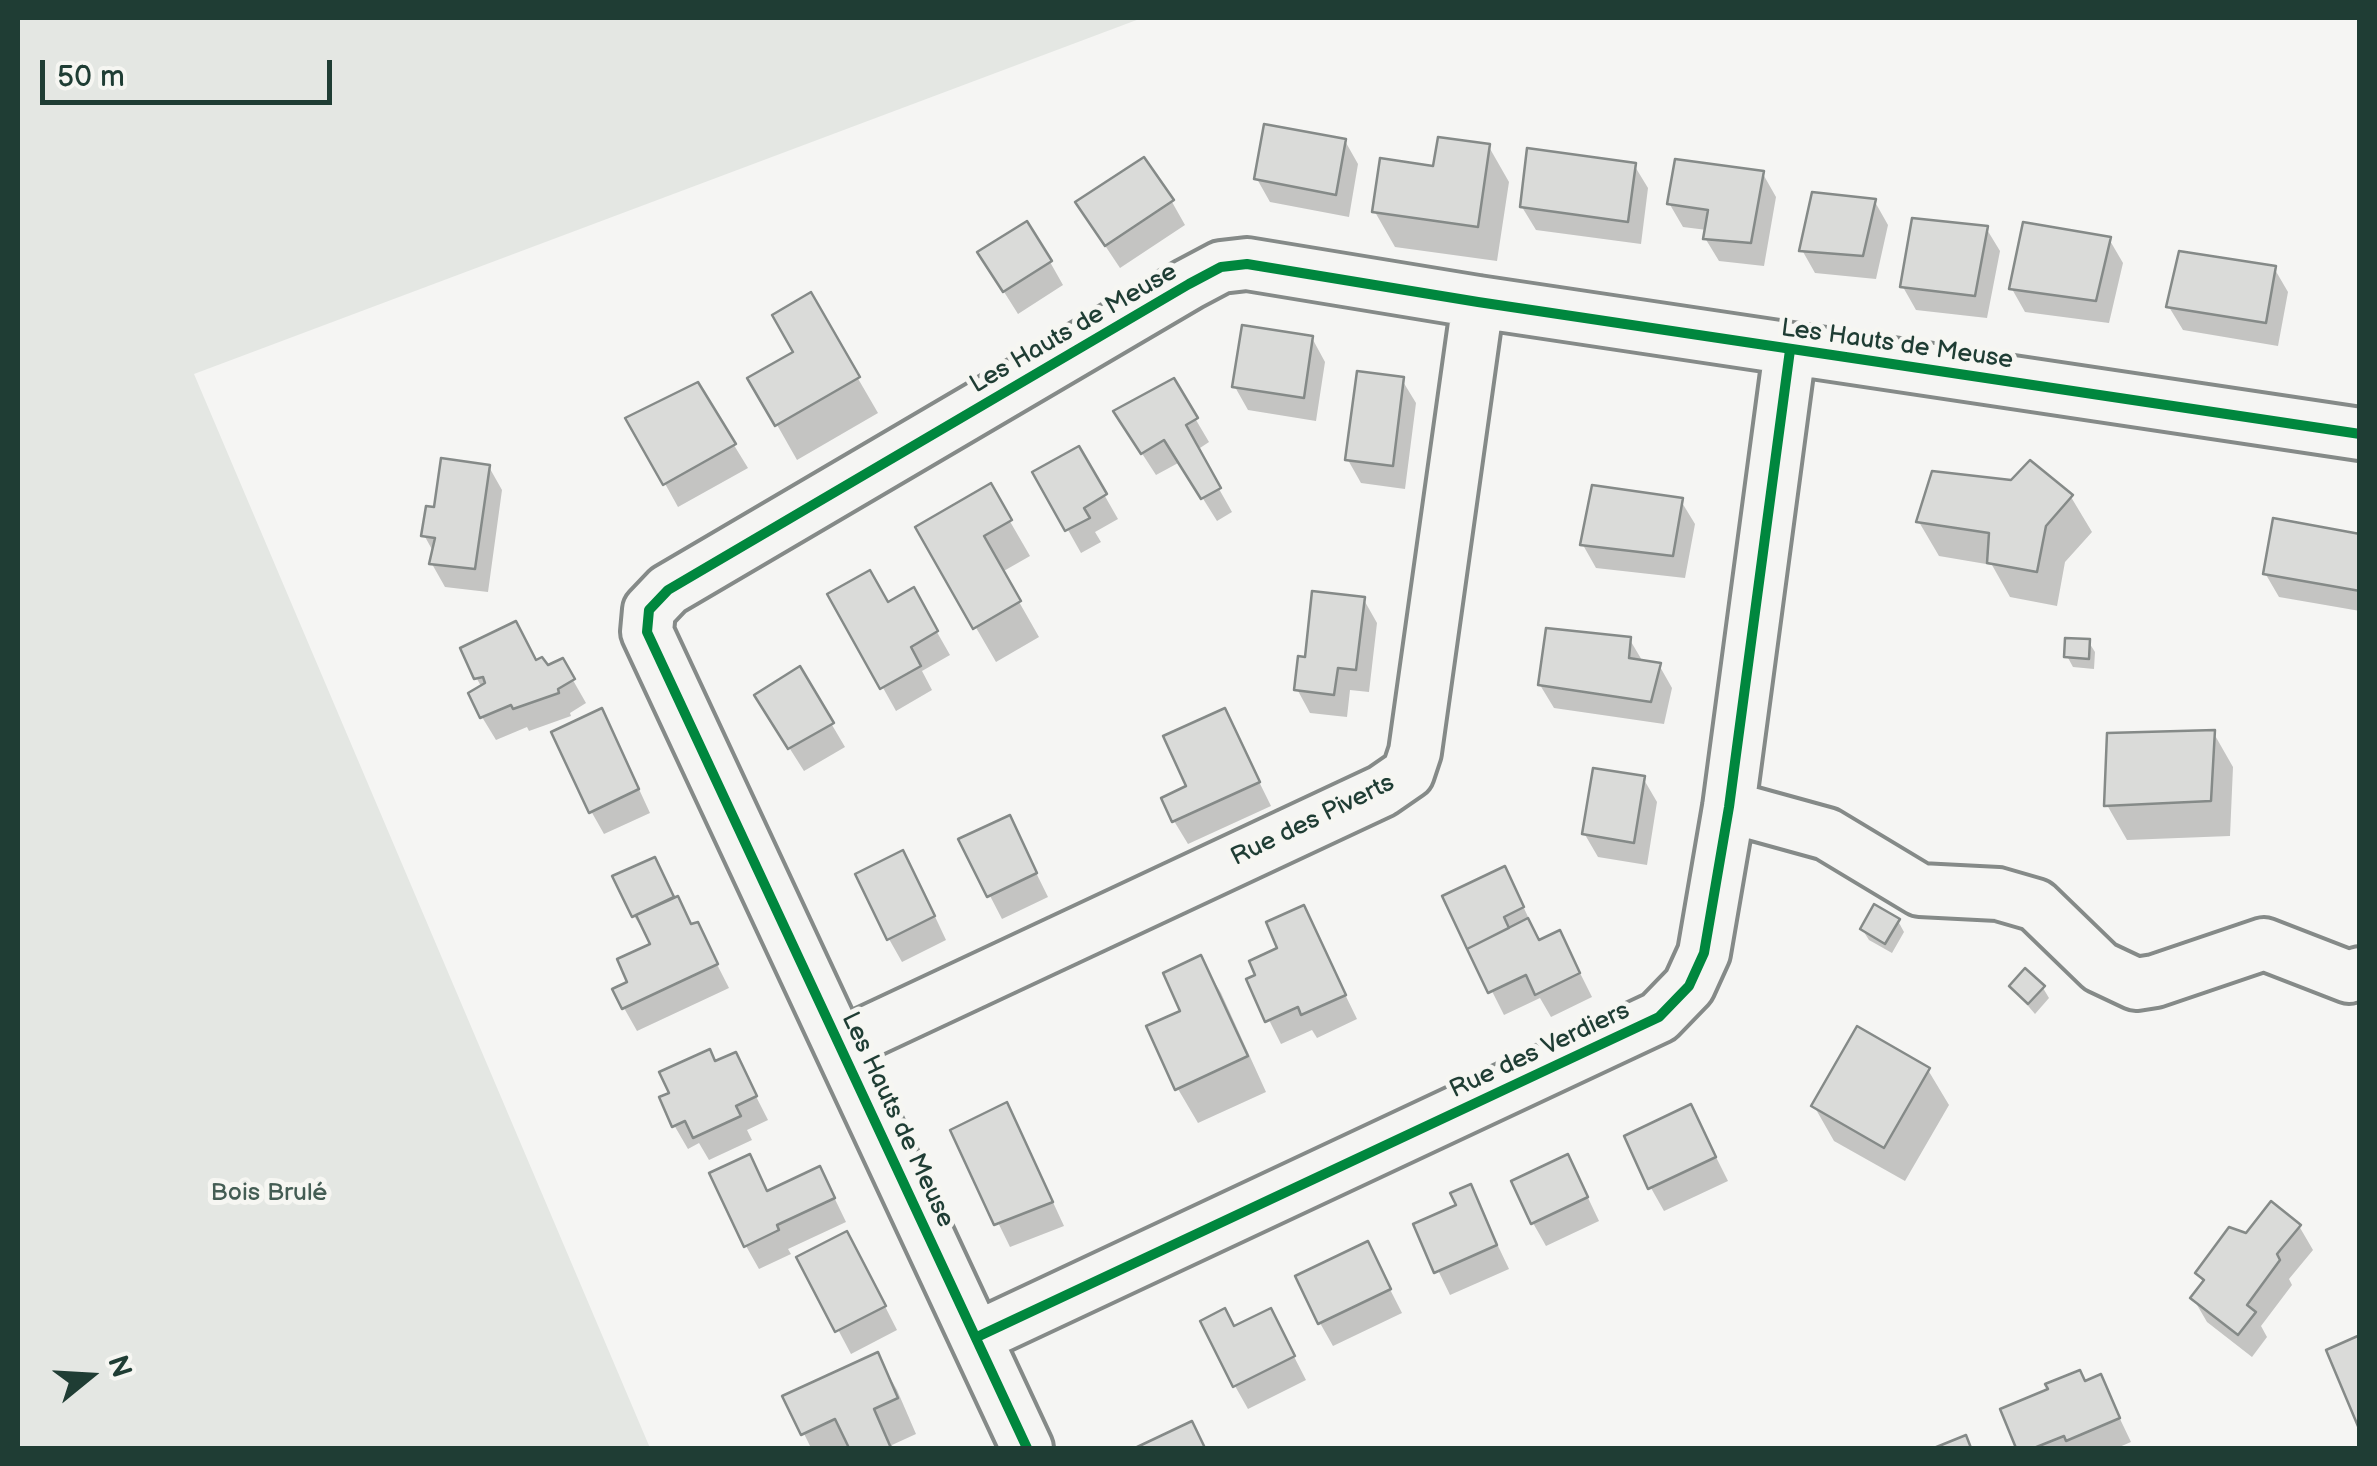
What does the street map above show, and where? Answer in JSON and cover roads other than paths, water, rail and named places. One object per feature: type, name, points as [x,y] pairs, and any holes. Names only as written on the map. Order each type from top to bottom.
[{"type":"street","name":"Les Hauts de Meuse","points":[[1028,1448],[646,632],[648,610],[668,590],[1222,267],[1247,264],[1790,350],[2360,434]]},
{"type":"street","name":"Rue des Piverts","points":[[840,1045],[1382,791],[1408,773],[1415,752],[1478,302]]},
{"type":"street","name":"Rue des Verdiers","points":[[977,1337],[1659,1018],[1690,986],[1704,953],[1729,807],[1790,350]]},
{"type":"street","points":[[1729,807],[1828,834],[1920,890],[1998,894],[2036,905],[2100,967],[2136,984],[2264,944],[2349,977],[2360,973]]},
{"type":"park label","name":"Bois Brulé","points":[[269,1194]]}]
